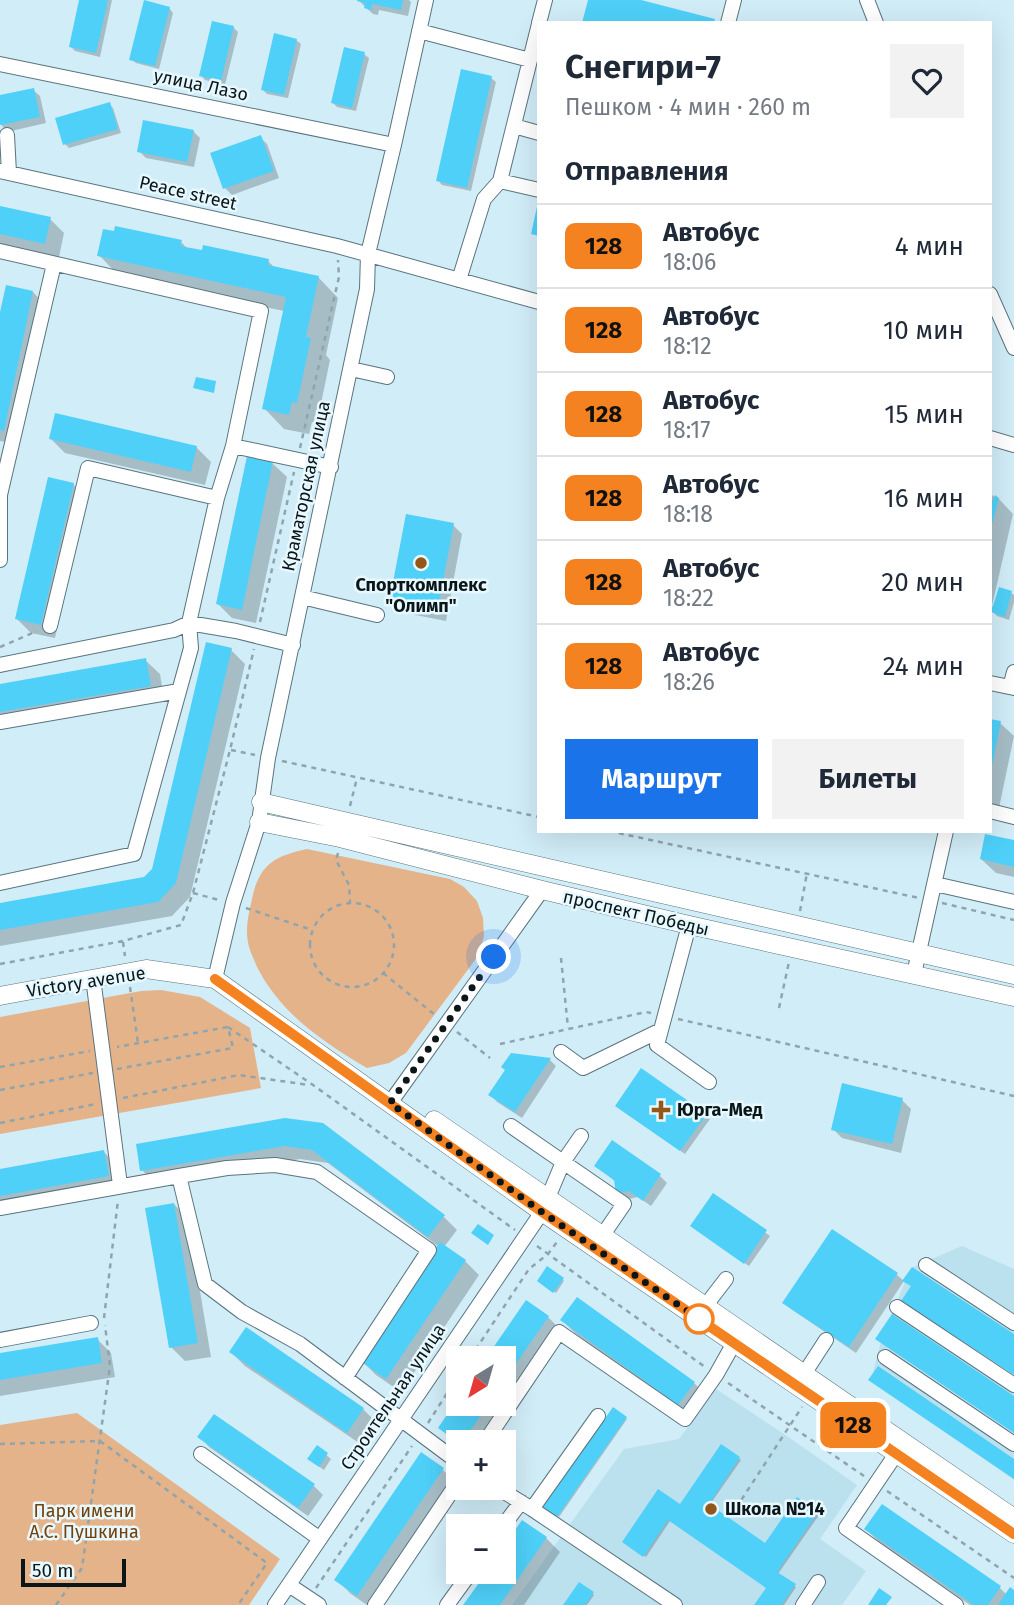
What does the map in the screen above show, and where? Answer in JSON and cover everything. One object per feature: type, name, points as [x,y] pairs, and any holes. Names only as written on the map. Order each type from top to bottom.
[{"type":"main road","points":[[261,802],[1014,975]]},
{"type":"main road","name":"проспект Победы","points":[[258,822],[340,838],[689,925],[1014,997]]},
{"type":"main road","points":[[542,890],[544,868]]},
{"type":"main road","name":"Victory avenue","points":[[0,996],[146,970],[215,979]]},
{"type":"main road","points":[[215,979],[701,1312],[804,1374],[1014,1518]]},
{"type":"main road","points":[[545,1205],[567,1228],[598,1241]]},
{"type":"main road","points":[[701,1312],[734,1343],[1014,1534]]},
{"type":"street","name":"Краматорская улица","points":[[215,979],[233,904],[258,822],[268,758],[368,289],[368,254],[426,0]]},
{"type":"street","points":[[540,21],[545,0]]},
{"type":"street","points":[[729,21],[734,0]]},
{"type":"street","points":[[867,0],[875,21]]},
{"type":"street","points":[[419,31],[530,60]]},
{"type":"street","points":[[459,280],[484,199],[500,181],[530,60],[537,42]]},
{"type":"street","name":"улица Лазо","points":[[0,64],[394,145]]},
{"type":"street","points":[[514,126],[537,132]]},
{"type":"street","points":[[4,172],[7,135]]},
{"type":"street","name":"Peace street","points":[[4,172],[337,246],[537,301]]},
{"type":"street","points":[[500,181],[537,190]]},
{"type":"street","points":[[0,251],[261,311],[233,446],[217,498],[189,623],[191,648],[134,854],[0,883]]},
{"type":"street","points":[[0,560],[0,495],[54,264]]},
{"type":"street","points":[[992,298],[1014,348]]},
{"type":"street","points":[[351,369],[387,377]]},
{"type":"street","points":[[992,439],[1014,445]]},
{"type":"street","points":[[233,446],[331,467]]},
{"type":"street","points":[[50,626],[88,468],[217,498]]},
{"type":"street","points":[[302,597],[377,615]]},
{"type":"street","points":[[0,665],[174,630],[189,623],[293,645]]},
{"type":"street","points":[[992,683],[1012,688],[1014,672]]},
{"type":"street","points":[[0,722],[179,691]]},
{"type":"street","points":[[992,812],[1014,817]]},
{"type":"street","points":[[914,974],[946,833]]},
{"type":"street","points":[[935,884],[1014,902]]},
{"type":"street","points":[[393,1099],[542,890]]},
{"type":"street","points":[[689,925],[657,1045],[709,1082]]},
{"type":"street","points":[[93,978],[120,1185]]},
{"type":"street","points":[[561,1052],[583,1068],[662,1023]]},
{"type":"street","points":[[511,1126],[624,1204],[598,1241]]},
{"type":"street","name":"Строительная улица","points":[[275,1605],[525,1238],[545,1205],[563,1162],[581,1136]]},
{"type":"street","points":[[0,1208],[227,1168],[275,1165],[317,1172],[429,1251],[345,1378]]},
{"type":"street","points":[[178,1176],[205,1284],[242,1312],[300,1344],[446,1453]]},
{"type":"street","points":[[926,1265],[1014,1323]]},
{"type":"street","points":[[701,1312],[726,1279]]},
{"type":"street","points":[[897,1307],[1014,1385]]},
{"type":"street","points":[[0,1340],[91,1323]]},
{"type":"street","points":[[493,1430],[559,1332],[685,1419],[716,1375],[734,1343]]},
{"type":"street","points":[[804,1374],[826,1340]]},
{"type":"street","points":[[885,1357],[1014,1444]]},
{"type":"street","points":[[516,1514],[598,1416]]},
{"type":"street","points":[[201,1454],[320,1539]]},
{"type":"street","points":[[896,1454],[846,1528],[956,1605]]},
{"type":"street","points":[[516,1499],[675,1605]]},
{"type":"street","points":[[375,1605],[446,1500]]},
{"type":"street","points":[[803,1605],[818,1582]]},
{"type":"street","points":[[447,1605],[462,1584]]},
{"type":"street","points":[[289,1585],[314,1602]]},
{"type":"path","points":[[0,964],[123,941],[181,925],[193,893],[257,636],[339,276],[337,246]]},
{"type":"path","points":[[0,647],[50,626]]},
{"type":"path","points":[[230,750],[537,817]]},
{"type":"path","points":[[618,833],[1014,920]]},
{"type":"path","points":[[193,893],[312,930]]},
{"type":"path","points":[[350,902],[367,905],[381,914],[390,927],[394,943],[392,960],[383,974],[369,983],[353,987],[337,984],[323,975],[313,962],[309,946],[312,930],[321,915],[334,906],[350,902]]},
{"type":"path","points":[[123,941],[138,1043]]},
{"type":"path","points":[[561,958],[569,1029]]},
{"type":"path","points":[[500,1044],[646,1012],[662,1023],[1014,1096]]},
{"type":"path","points":[[0,1090],[233,1048],[228,1027]]},
{"type":"path","points":[[0,1067],[228,1027],[313,1085],[716,1375],[1014,1578]]},
{"type":"path","points":[[0,1123],[239,1075],[313,1085]]},
{"type":"path","points":[[56,1605],[82,1567],[110,1366],[104,1319],[120,1185]]},
{"type":"path","points":[[478,1346],[529,1269],[548,1254],[567,1228]]},
{"type":"path","points":[[314,1602],[446,1394]]},
{"type":"path","points":[[737,1508],[810,1395]]},
{"type":"path","points":[[0,1444],[100,1441],[267,1563],[238,1605]]},
{"type":"shaded area","points":[[962,1246],[1014,1269],[1014,1480],[871,1380],[883,1334],[911,1268]]},
{"type":"shaded area","name":"Школа №14","points":[[716,1389],[857,1485],[820,1539],[866,1571],[842,1605],[512,1605],[624,1449],[679,1439]]},
{"type":"green space","points":[[307,849],[450,879],[464,887],[477,901],[483,918],[484,936],[478,956],[406,1053],[389,1063],[367,1068],[319,1037],[278,999],[250,951],[248,920],[259,878],[277,859]]},
{"type":"green space","points":[[161,990],[200,997],[250,1028],[261,1088],[0,1134],[0,1017],[141,991]]},
{"type":"green space","name":"Парк имени А.С. Пушкина","points":[[77,1413],[280,1559],[249,1605],[0,1605],[0,1425]]},
{"type":"building","points":[[79,0],[108,0],[96,53],[69,47]]},
{"type":"building","points":[[144,0],[170,7],[155,66],[129,60]]},
{"type":"building","points":[[357,0],[403,0],[401,10],[372,4],[371,10],[364,8],[365,3]]},
{"type":"building","points":[[588,0],[641,0],[715,19],[714,21],[583,21]]},
{"type":"building","points":[[212,21],[234,26],[221,81],[199,76]]},
{"type":"building","points":[[274,33],[297,39],[284,95],[261,90]]},
{"type":"building","points":[[344,47],[365,52],[352,108],[331,103]]},
{"type":"building","points":[[461,69],[492,76],[467,188],[436,181]]},
{"type":"building","points":[[34,88],[40,117],[0,125],[0,95]]},
{"type":"building","points":[[110,102],[118,129],[63,145],[55,118]]},
{"type":"building","points":[[143,120],[194,130],[187,162],[137,152]]},
{"type":"building","points":[[261,135],[274,171],[223,189],[210,153]]},
{"type":"building","points":[[0,206],[51,217],[45,244],[0,234]]},
{"type":"building","points":[[537,207],[537,236],[531,234]]},
{"type":"building","points":[[115,226],[182,240],[180,246],[202,250],[203,245],[269,259],[268,265],[319,276],[306,337],[311,338],[297,403],[292,402],[289,415],[262,409],[286,297],[97,256],[103,229],[114,231]]},
{"type":"building","points":[[6,285],[33,291],[4,431],[0,430],[0,312]]},
{"type":"building","points":[[196,377],[216,381],[214,393],[193,388]]},
{"type":"building","points":[[55,413],[197,446],[191,472],[49,439]]},
{"type":"building","points":[[247,456],[273,461],[242,610],[216,604]]},
{"type":"building","points":[[48,477],[74,483],[41,625],[15,619]]},
{"type":"building","points":[[995,495],[999,498],[992,524],[992,500]]},
{"type":"building","name":"Спорткомплекс \"Олимп\"","points":[[406,514],[454,523],[437,613],[389,603]]},
{"type":"building","points":[[999,587],[1012,591],[1005,617],[992,612]]},
{"type":"building","points":[[206,642],[232,648],[176,883],[158,902],[0,930],[0,903],[144,877],[152,869]]},
{"type":"building","points":[[146,658],[151,686],[0,712],[0,684]]},
{"type":"building","points":[[992,719],[1001,721],[992,766]]},
{"type":"building","points":[[985,834],[1014,840],[1014,867],[980,859]]},
{"type":"building","points":[[511,1053],[551,1058],[515,1112],[488,1095],[505,1070],[501,1067]]},
{"type":"building","name":"Юрга-Мед","points":[[641,1068],[707,1114],[680,1151],[615,1106]]},
{"type":"building","points":[[842,1083],[903,1098],[892,1144],[831,1130]]},
{"type":"building","points":[[285,1118],[323,1123],[445,1215],[428,1237],[312,1150],[285,1146],[140,1171],[136,1144]]},
{"type":"building","points":[[612,1140],[661,1174],[643,1201],[629,1191],[616,1194],[614,1180],[594,1166]]},
{"type":"building","points":[[104,1150],[109,1176],[0,1196],[0,1169]]},
{"type":"building","points":[[713,1193],[767,1230],[744,1264],[690,1226]]},
{"type":"building","points":[[174,1203],[198,1343],[169,1348],[145,1208]]},
{"type":"building","points":[[478,1224],[494,1235],[488,1245],[471,1233]]},
{"type":"building","points":[[832,1229],[898,1273],[849,1347],[782,1303]]},
{"type":"building","points":[[440,1242],[466,1260],[386,1379],[360,1361]]},
{"type":"building","points":[[547,1266],[564,1278],[553,1293],[537,1281]]},
{"type":"building","points":[[912,1267],[1014,1334],[1014,1375],[901,1301],[911,1286],[902,1281]]},
{"type":"building","points":[[577,1297],[695,1382],[678,1405],[560,1320]]},
{"type":"building","points":[[526,1300],[549,1316],[516,1364],[516,1346],[494,1346]]},
{"type":"building","points":[[892,1314],[1014,1396],[1014,1433],[875,1339]]},
{"type":"building","points":[[246,1327],[364,1408],[347,1433],[229,1352]]},
{"type":"building","points":[[98,1337],[102,1363],[0,1380],[0,1353]]},
{"type":"building","points":[[878,1366],[1014,1459],[1014,1479],[868,1380]]},
{"type":"building","points":[[613,1407],[627,1417],[557,1517],[543,1507]]},
{"type":"building","points":[[214,1414],[315,1484],[298,1508],[197,1437]]},
{"type":"building","points":[[446,1416],[480,1416],[471,1430],[446,1430],[446,1434],[438,1428]]},
{"type":"building","points":[[721,1444],[740,1457],[709,1504],[765,1543],[797,1497],[818,1512],[777,1572],[796,1584],[781,1605],[754,1605],[766,1588],[668,1520],[643,1557],[622,1542],[658,1489],[680,1504]]},
{"type":"building","points":[[317,1445],[328,1453],[319,1467],[307,1459]]},
{"type":"building","points":[[421,1452],[444,1468],[357,1596],[334,1580]]},
{"type":"building","points":[[882,1504],[1001,1586],[988,1605],[974,1605],[864,1529]]},
{"type":"building","points":[[522,1520],[547,1537],[516,1582],[516,1529]]},
{"type":"building","points":[[579,1582],[594,1592],[585,1605],[563,1605]]},
{"type":"building","points":[[478,1584],[515,1584],[500,1605],[463,1605]]},
{"type":"building","points":[[1010,1587],[1014,1590],[1014,1605],[998,1605]]},
{"type":"building","points":[[879,1588],[892,1597],[886,1605],[868,1605]]},
{"type":"bus line","name":"128","points":[[215,979],[542,1212],[1014,1534]]},
{"type":"place","name":"Спорткомплекс \"Олимп\"","points":[[421,563]]},
{"type":"place","name":"Юрга-Мед","points":[[661,1110]]},
{"type":"place","name":"Школа №14","points":[[711,1509]]},
{"type":"route","points":[[494,957],[390,1103],[542,1212],[699,1319]]}]
